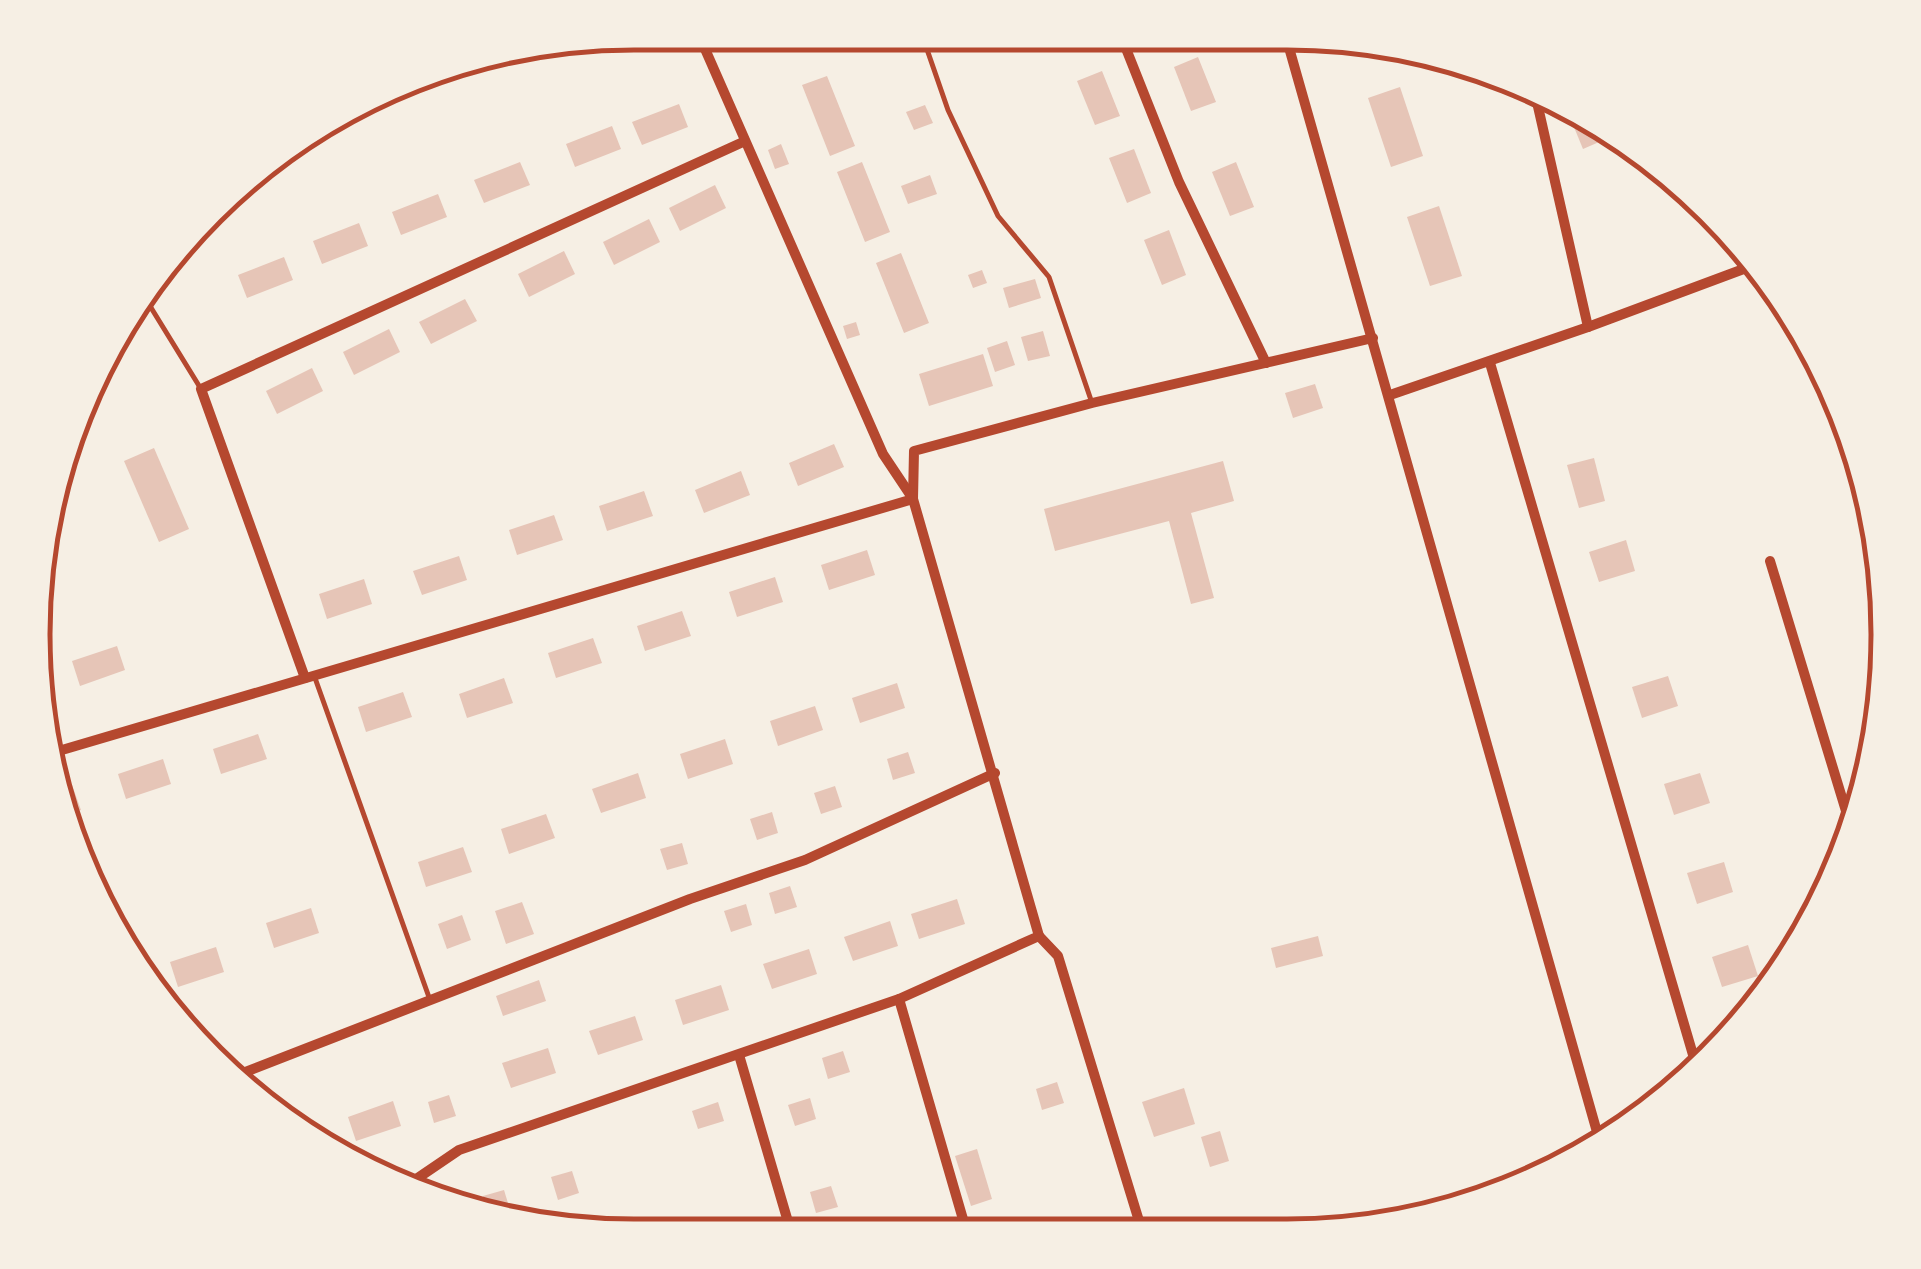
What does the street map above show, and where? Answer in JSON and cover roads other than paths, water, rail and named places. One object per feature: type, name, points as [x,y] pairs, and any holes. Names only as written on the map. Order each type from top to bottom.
[{"type":"street","points":[[705,50],[883,454],[913,499],[1039,936],[1058,956],[1138,1219]]},
{"type":"street","points":[[1127,50],[1179,182],[1266,364]]},
{"type":"street","points":[[1290,50],[1390,396],[1426,544],[1596,1130]]},
{"type":"street","points":[[1538,107],[1588,328]]},
{"type":"street","points":[[310,676],[201,389],[743,142]]},
{"type":"street","points":[[1390,396],[1743,270]]},
{"type":"street","points":[[913,499],[914,452],[1092,403],[1373,338]]},
{"type":"street","points":[[1490,363],[1693,1054]]},
{"type":"street","points":[[61,750],[913,499]]},
{"type":"street","points":[[1770,561],[1845,805]]},
{"type":"street","points":[[246,1072],[805,860],[994,773]]},
{"type":"street","points":[[418,1178],[460,1150],[899,998],[1039,936]]},
{"type":"street","points":[[899,998],[963,1219]]},
{"type":"street","points":[[739,1055],[786,1219]]},
{"type":"lane","points":[[927,50],[948,110],[998,216],[1049,277],[1092,403]]},
{"type":"lane","points":[[151,307],[201,389]]},
{"type":"lane","points":[[310,676],[430,1000]]}]
